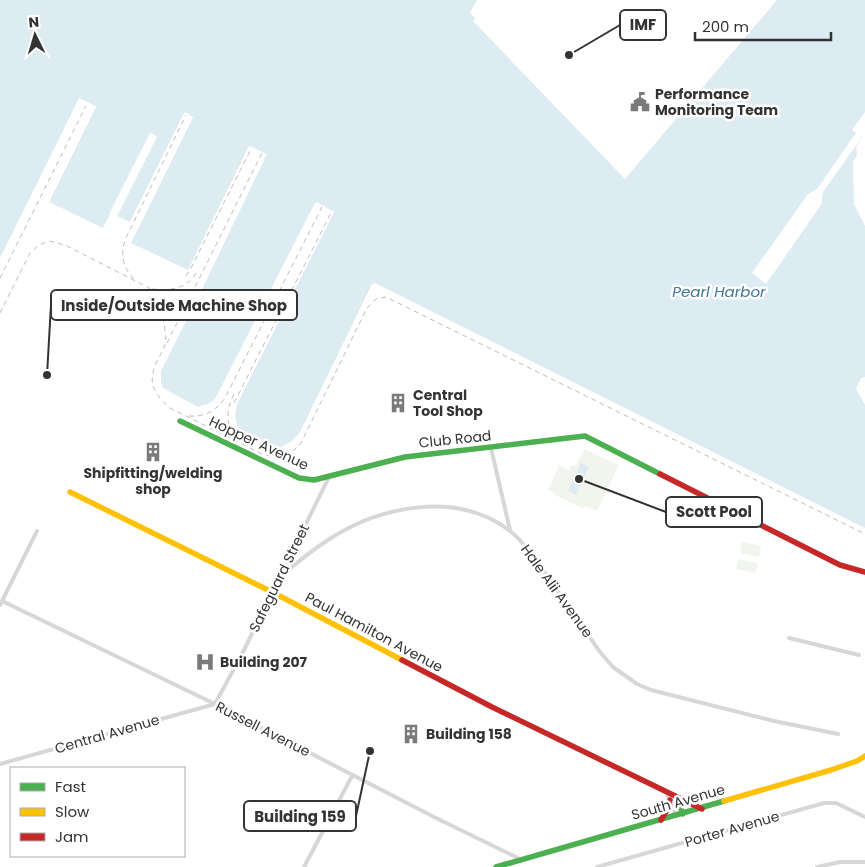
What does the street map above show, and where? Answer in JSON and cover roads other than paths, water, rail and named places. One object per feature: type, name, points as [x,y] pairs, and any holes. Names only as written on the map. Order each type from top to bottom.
[{"type":"street","name":"Hopper Avenue","points":[[180,420],[299,478],[314,480],[329,477]]},
{"type":"street","name":"Club Road","points":[[329,477],[379,462],[405,457],[585,436],[817,554],[840,565],[865,572]]},
{"type":"street","points":[[491,448],[510,530]]},
{"type":"street","name":"Safeguard Street","points":[[215,704],[243,652],[329,477]]},
{"type":"street","name":"Paul Hamilton Avenue","points":[[70,492],[272,592],[492,707],[666,792],[673,798],[702,809]]},
{"type":"street","name":"Hale Alii Avenue","points":[[280,577],[328,540],[356,524],[386,513],[419,507],[455,508],[489,518],[510,530],[531,553],[600,652],[614,667],[637,684],[651,690],[838,734]]},
{"type":"street","points":[[0,605],[37,531]]},
{"type":"street","name":"Russell Avenue","points":[[2,601],[215,704],[352,776],[522,860]]},
{"type":"street","points":[[789,638],[860,655]]},
{"type":"street","name":"Central Avenue","points":[[0,764],[215,704]]},
{"type":"street","name":"South Avenue","points":[[496,867],[702,809],[857,761],[865,756]]},
{"type":"street","points":[[857,761],[865,763]]},
{"type":"street","points":[[304,867],[352,776]]},
{"type":"street","points":[[673,798],[679,815]]},
{"type":"street","points":[[661,820],[673,798]]},
{"type":"street","name":"Porter Avenue","points":[[597,867],[824,803],[836,804],[865,818]]},
{"type":"street","points":[[817,867],[840,862],[865,862]]},
{"type":"water","name":"Pearl Harbor","points":[[0,0],[477,0],[470,13],[475,18],[473,21],[625,179],[777,0],[865,0],[865,112],[852,130],[862,137],[856,147],[857,155],[853,162],[854,204],[865,226],[865,377],[861,378],[856,389],[865,405],[865,528],[375,283],[372,284],[300,432],[292,441],[279,448],[238,428],[235,416],[237,404],[334,212],[315,203],[215,399],[198,407],[163,388],[161,371],[267,154],[249,146],[188,270],[131,243],[193,117],[184,113],[130,222],[117,216],[157,137],[150,133],[103,228],[49,202],[96,107],[79,99],[0,258]]},
{"type":"water","points":[[581,463],[589,467],[576,495],[568,491]]},
{"type":"railway","points":[[0,278],[86,106]]},
{"type":"railway","points":[[134,279],[125,266],[123,256],[125,240],[186,115]]},
{"type":"railway","points":[[186,276],[251,149]]},
{"type":"railway","points":[[167,343],[262,153]]},
{"type":"railway","points":[[189,416],[210,412],[225,398],[322,207]]},
{"type":"railway","points":[[234,403],[332,211]]},
{"type":"railway","points":[[0,313],[30,253],[39,245],[49,241],[65,245],[149,288],[154,292],[160,304],[166,340],[152,380],[159,397],[170,408],[262,454],[273,456],[288,453],[301,443],[367,308],[376,299],[386,297],[865,534]]},
{"type":"railway","points":[[152,289],[166,290],[178,288],[189,282],[197,271]]},
{"type":"railway","points":[[234,394],[229,406],[228,418],[230,429],[237,440]]},
{"type":"place","name":"IMF","points":[[569,55]]},
{"type":"place","name":"Performance Monitoring Team","points":[[640,102]]},
{"type":"place","name":"Inside/Outside Machine Shop","points":[[47,375]]},
{"type":"place","name":"Central Tool Shop","points":[[398,403]]},
{"type":"place","name":"Shipfitting/welding shop","points":[[153,452]]},
{"type":"place","name":"Scott Pool","points":[[579,479]]},
{"type":"place","name":"Building 207","points":[[205,662]]},
{"type":"place","name":"Building 158","points":[[411,734]]},
{"type":"place","name":"Building 159","points":[[370,751]]}]
